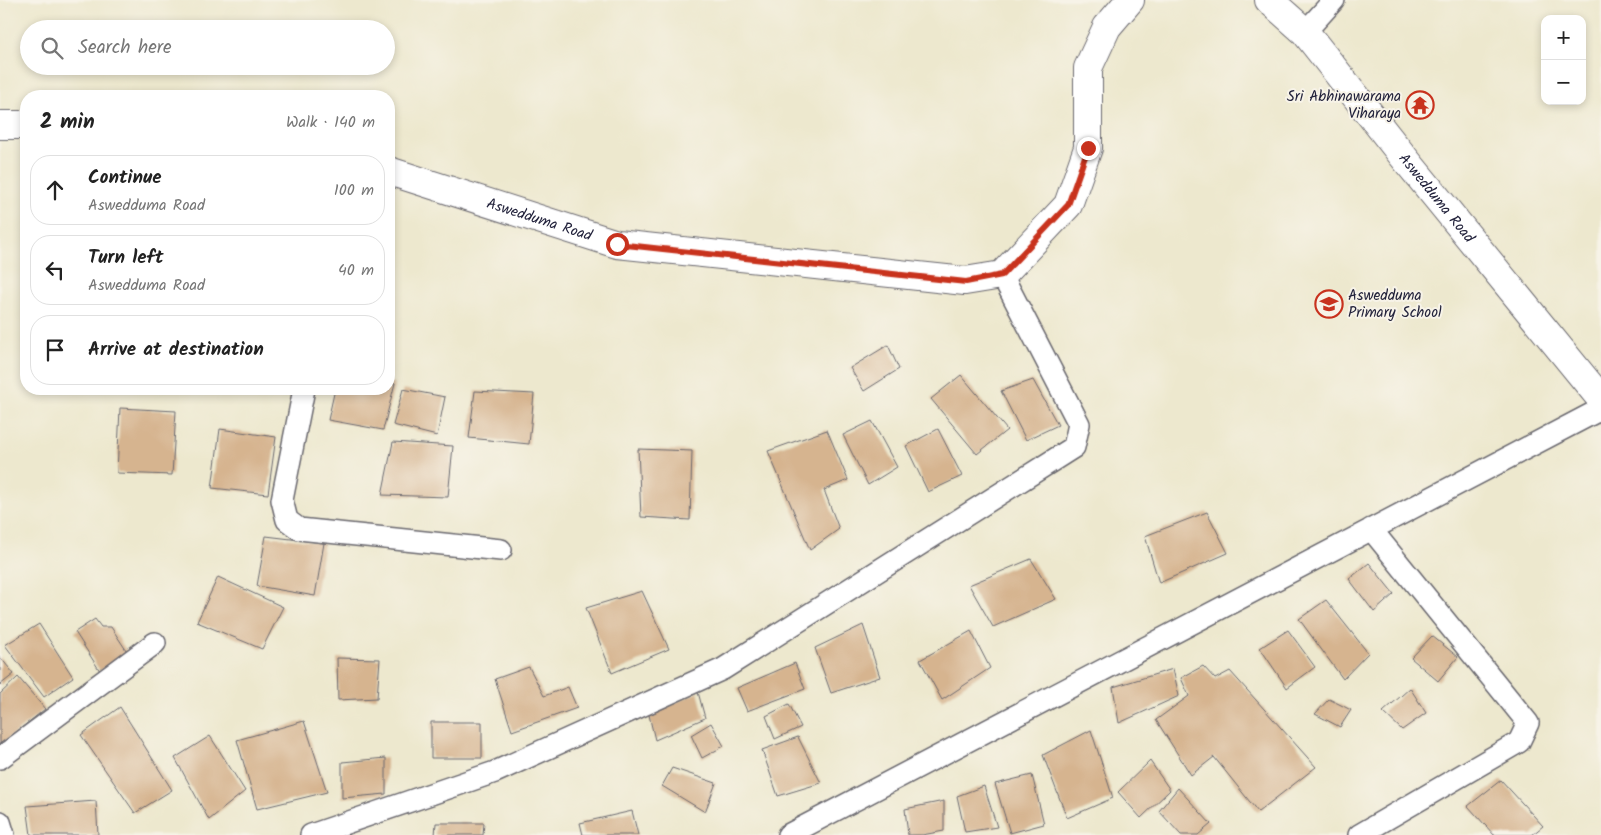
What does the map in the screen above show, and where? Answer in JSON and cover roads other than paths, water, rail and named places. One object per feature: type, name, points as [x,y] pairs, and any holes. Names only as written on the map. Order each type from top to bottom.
[{"type":"street","points":[[311,835],[495,772],[723,669],[1074,447],[1079,424],[1002,275],[1068,205],[1088,148],[1088,68],[1107,27],[1130,0]]},
{"type":"street","name":"Aswedduma Road","points":[[1269,0],[1305,32],[1406,160],[1601,399]]},
{"type":"street","points":[[1305,32],[1334,0]]},
{"type":"street","points":[[0,125],[20,125]]},
{"type":"street","name":"Aswedduma Road","points":[[395,173],[617,244],[966,282],[1002,275]]},
{"type":"street","points":[[303,395],[282,500],[287,520],[299,529],[500,550]]},
{"type":"street","points":[[788,835],[1601,409]]},
{"type":"street","points":[[1359,835],[1519,742],[1528,723],[1372,529]]},
{"type":"street","points":[[0,758],[155,643]]},
{"type":"street","points":[[0,822],[4,835]]},
{"type":"place","name":"Sri Abhinawarama Viharaya","points":[[1420,105]]},
{"type":"place","name":"Aswedduma Primary School","points":[[1329,304]]}]
